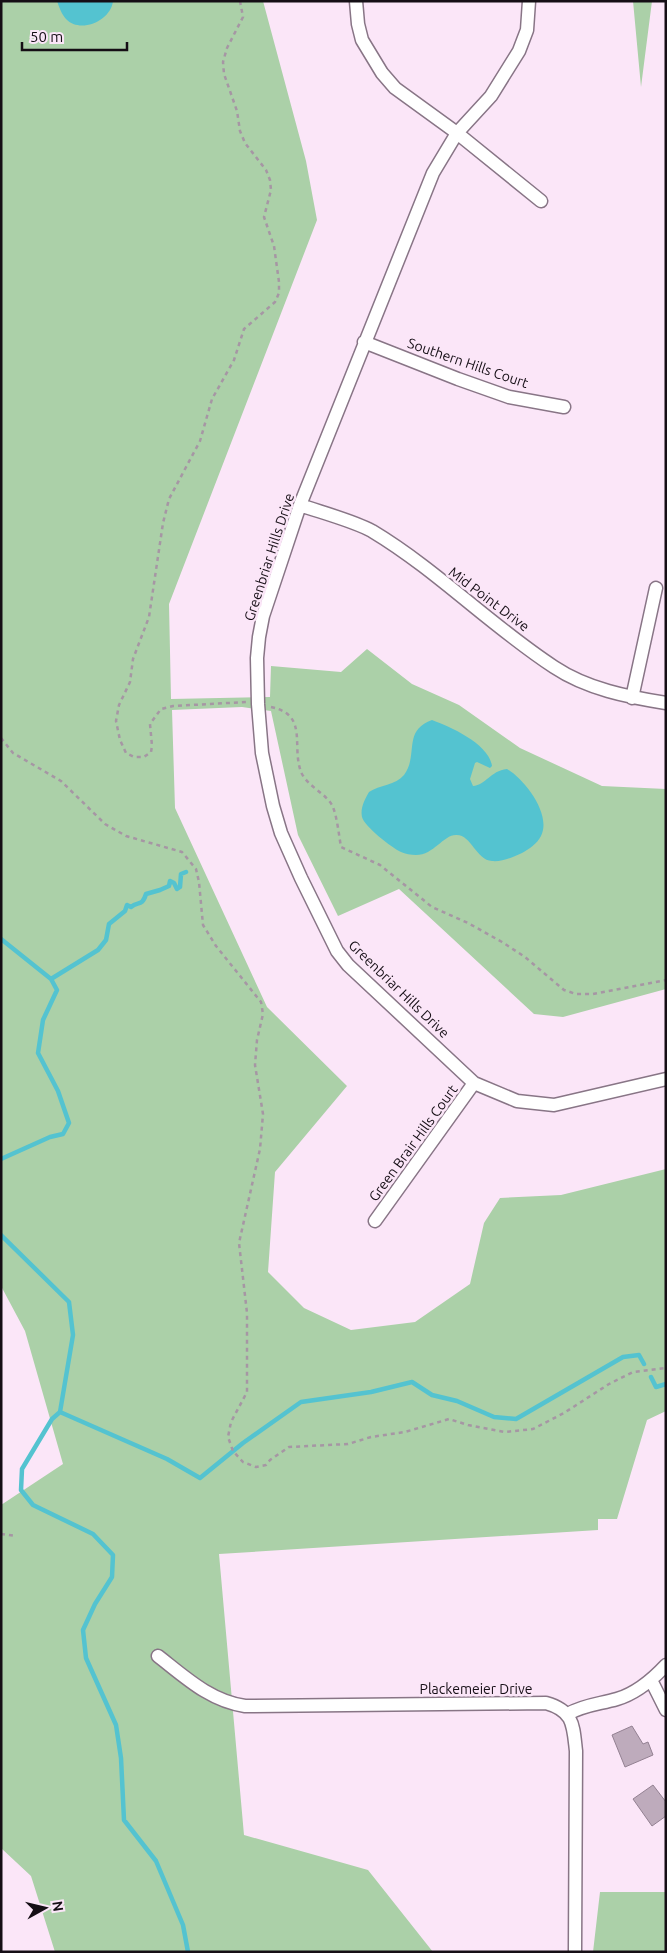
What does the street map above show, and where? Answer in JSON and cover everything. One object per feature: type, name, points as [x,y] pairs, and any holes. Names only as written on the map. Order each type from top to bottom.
[{"type":"street","points":[[356,1],[358,24],[362,40],[382,73],[395,88],[457,133],[541,201]]},
{"type":"street","name":"Greenbriar Hills Drive","points":[[529,1],[527,30],[519,52],[491,96],[457,133],[432,173],[300,505],[263,616],[257,658],[262,753],[276,815],[300,878],[336,951],[348,965],[474,1083],[517,1101],[554,1105],[666,1078]]},
{"type":"street","name":"Southern Hills Court","points":[[364,342],[458,379],[509,396],[564,408]]},
{"type":"street","name":"Mid Point Drive","points":[[300,505],[369,530],[401,550],[555,668],[590,685],[632,698],[666,703]]},
{"type":"street","points":[[632,698],[656,588]]},
{"type":"street","name":"Green Brair Hills Court","points":[[375,1221],[474,1083]]},
{"type":"street","name":"Plackemeier Drive","points":[[158,1656],[209,1695],[233,1704],[276,1706],[546,1703],[568,1714]]},
{"type":"street","points":[[575,1952],[576,1750],[574,1728],[568,1714],[578,1708],[629,1694],[652,1680],[666,1665]]},
{"type":"street","points":[[652,1680],[666,1710]]},
{"type":"path","points":[[240,1],[243,17],[227,48],[223,62],[224,74],[237,111],[240,131],[245,143],[266,170],[270,180],[271,190],[264,217],[274,246],[280,282],[279,293],[276,302],[244,328],[234,360],[212,399],[200,440],[169,499],[163,522],[149,617],[133,659],[130,682],[120,705],[116,721],[120,740],[126,753],[134,758],[144,757],[151,752],[150,724],[160,709],[173,706],[246,702],[274,707],[286,712],[296,725],[298,756],[302,774],[332,806],[341,847],[380,865],[432,908],[468,923],[502,942],[525,957],[564,990],[576,994],[593,994],[666,980]]},
{"type":"path","points":[[1,738],[13,753],[61,781],[105,824],[126,836],[182,852],[196,869],[203,925],[216,946],[262,1002],[255,1065],[263,1114],[260,1148],[239,1243],[247,1313],[247,1392],[231,1422],[228,1437],[233,1451],[243,1462],[256,1467],[266,1465],[289,1447],[348,1444],[405,1432],[449,1419],[468,1425],[505,1432],[533,1429],[633,1372],[666,1368]]},
{"type":"path","points":[[1,1534],[16,1536]]},
{"type":"green space","points":[[1,1],[263,1],[306,161],[317,220],[169,604],[171,699],[270,697],[271,666],[341,672],[367,649],[412,684],[459,705],[520,748],[602,786],[666,789],[666,989],[563,1017],[534,1014],[399,889],[338,916],[298,835],[271,711],[242,707],[172,710],[175,808],[267,1007],[347,1086],[275,1172],[268,1272],[304,1308],[351,1330],[415,1322],[470,1284],[484,1223],[500,1198],[561,1195],[666,1169],[666,1411],[647,1420],[617,1519],[598,1519],[598,1530],[219,1554],[244,1835],[368,1870],[433,1952],[55,1952],[31,1876],[1,1848],[1,1505],[63,1464],[25,1331],[1,1286]]},
{"type":"green space","points":[[633,1],[652,1],[641,87]]},
{"type":"green space","points":[[600,1892],[666,1892],[666,1952],[593,1952]]},
{"type":"water","points":[[57,1],[113,1],[107,14],[101,19],[94,23],[79,25],[66,19]]},
{"type":"water","points":[[432,720],[468,737],[489,758],[492,766],[490,768],[477,762],[475,763],[470,779],[473,786],[481,783],[496,772],[507,769],[528,789],[540,808],[543,818],[541,836],[533,846],[511,858],[492,861],[486,860],[466,838],[456,835],[447,838],[428,852],[410,855],[391,846],[368,826],[362,817],[362,810],[369,792],[397,781],[404,775],[408,767],[412,744],[417,730]]},
{"type":"building","points":[[632,1726],[643,1744],[648,1742],[653,1755],[625,1767],[612,1735]]},
{"type":"building","points":[[653,1785],[666,1802],[666,1816],[652,1826],[633,1799]]},
{"type":"waterway","points":[[51,979],[98,950],[106,940],[109,924],[125,911],[127,905],[131,907],[141,902],[146,894],[169,886],[170,881],[174,883],[177,889],[180,887],[181,874],[186,872]]},
{"type":"waterway","points":[[1,939],[51,979],[57,990],[43,1020],[38,1053],[58,1091],[69,1123],[63,1134],[50,1137],[1,1159]]},
{"type":"waterway","points":[[1,1235],[69,1302],[73,1335],[60,1412],[52,1419],[22,1469],[21,1490],[33,1505],[93,1534],[113,1555],[112,1577],[95,1604],[83,1630],[86,1658],[116,1725],[121,1758],[124,1820],[156,1861],[183,1925],[188,1952]]},
{"type":"waterway","points":[[60,1412],[167,1459],[200,1478],[243,1443],[301,1402],[371,1392],[412,1382],[432,1395],[457,1401],[494,1417],[516,1419],[623,1357],[639,1355],[644,1364]]},
{"type":"waterway","points":[[651,1377],[656,1387],[666,1384]]}]
